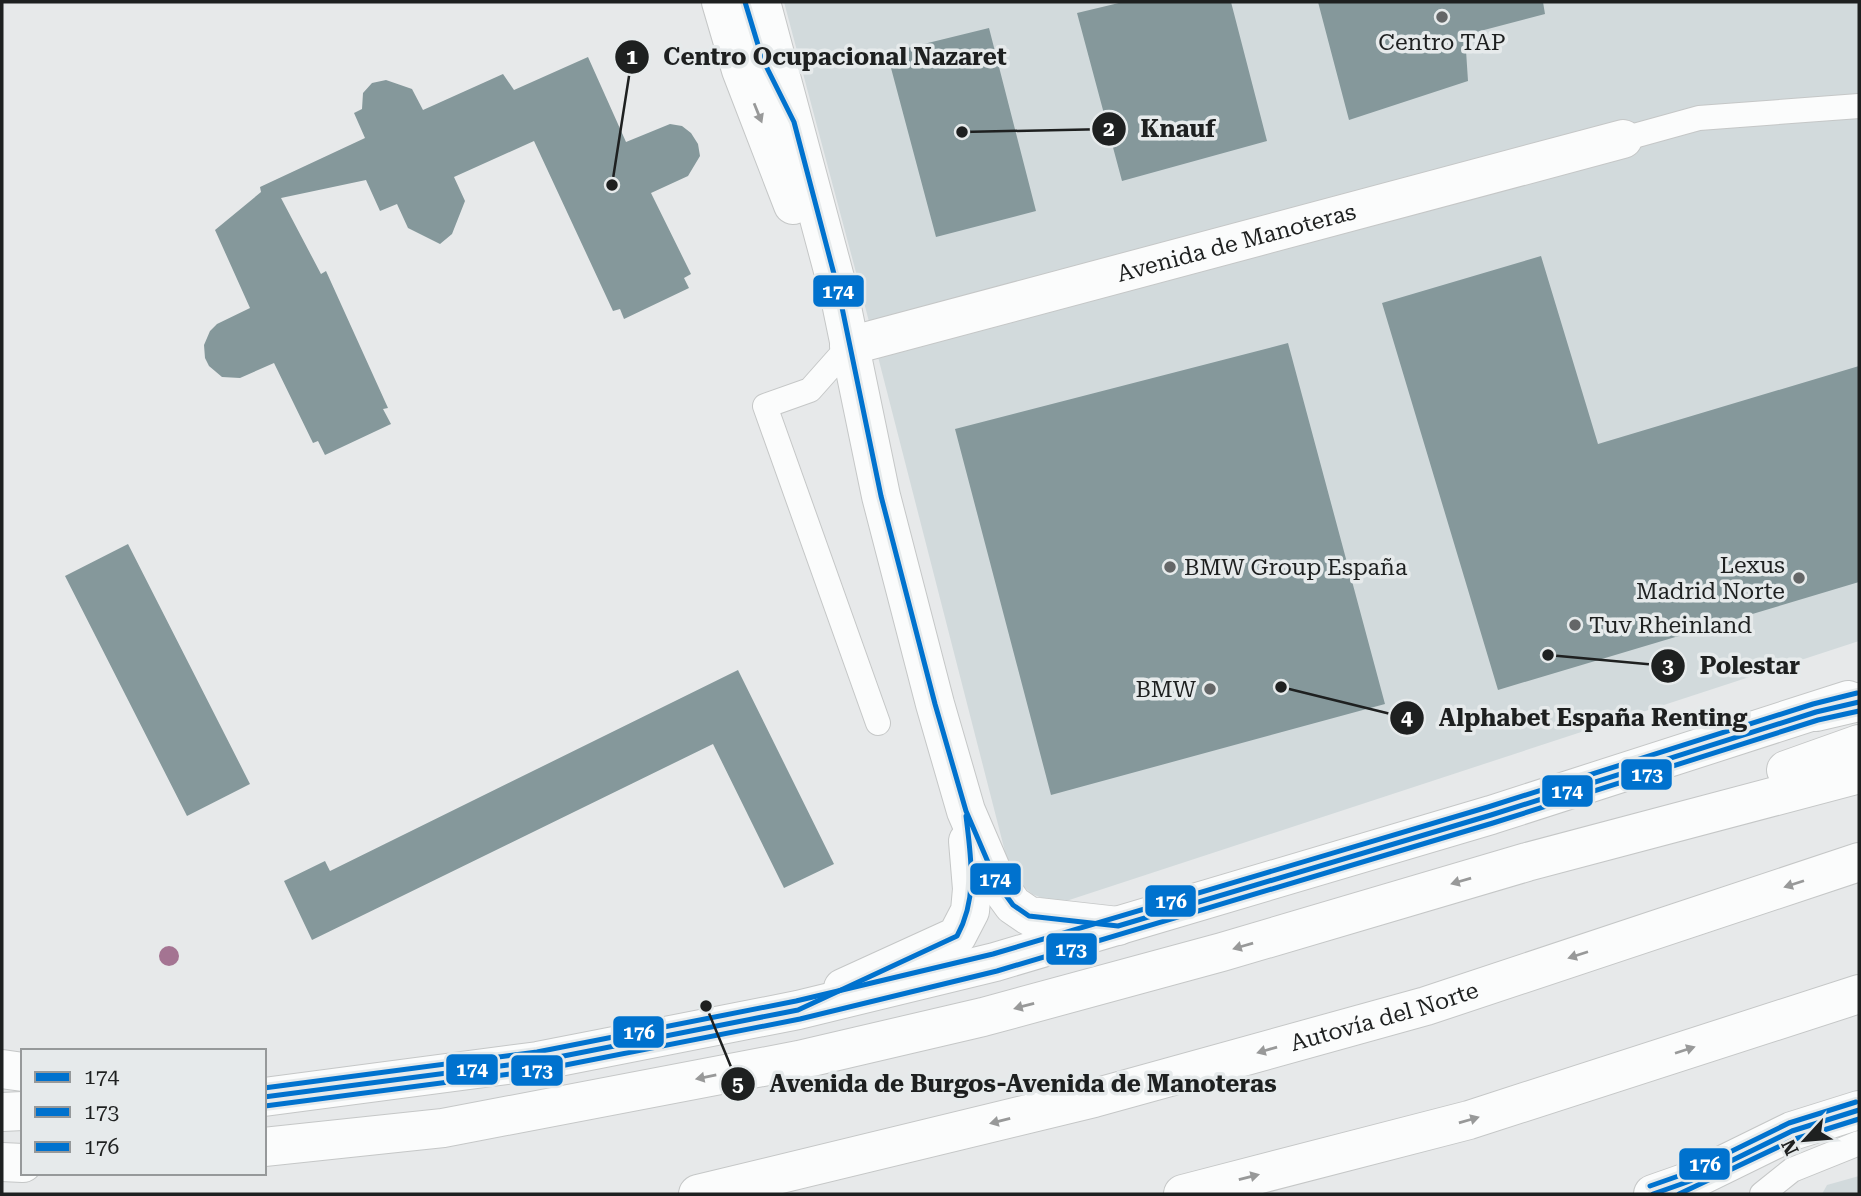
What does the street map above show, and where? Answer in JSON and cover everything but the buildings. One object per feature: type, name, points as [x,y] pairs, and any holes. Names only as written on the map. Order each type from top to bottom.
[{"type":"main road","points":[[721,2],[741,70],[782,174],[824,294],[849,346]]},
{"type":"main road","points":[[746,2],[762,58],[794,122]]},
{"type":"main road","points":[[761,2],[839,293],[881,496],[966,811],[997,883],[1013,905],[1029,916],[1118,926]]},
{"type":"main road","name":"Avenida de Manoteras","points":[[849,346],[1623,139]]},
{"type":"main road","points":[[266,1097],[538,1061],[798,1010],[995,962],[1491,815],[1859,696]]},
{"type":"main road","points":[[1816,712],[1859,702]]},
{"type":"main road","points":[[1527,862],[1859,744]]},
{"type":"main road","points":[[266,1147],[443,1128],[799,1060],[983,1017],[1222,952],[1527,862],[1859,774]]},
{"type":"main road","points":[[798,1010],[957,936],[970,911],[972,889],[966,811]]},
{"type":"main road","name":"Autovía del Norte","points":[[698,1194],[1094,1098],[1412,1009],[1859,862]]},
{"type":"main road","points":[[1183,1194],[1469,1120],[1859,994]]},
{"type":"main road","points":[[2,1069],[21,1072]]},
{"type":"main road","points":[[1653,1194],[1687,1187],[1792,1131],[1859,1110]]},
{"type":"main road","points":[[2,1112],[21,1111]]},
{"type":"main road","points":[[2,1162],[21,1163]]},
{"type":"main road","points":[[2,1170],[21,1169]]},
{"type":"lane","points":[[1623,139],[1699,118],[1859,106]]},
{"type":"lane","points":[[849,346],[810,390],[765,406],[878,723]]},
{"type":"lane","points":[[1762,1194],[1792,1170],[1859,1143]]},
{"type":"shaded area","points":[[784,2],[1859,2],[1859,641],[1057,904],[1032,894],[1011,875]]},
{"type":"shaded area","points":[[1859,1176],[1859,1194],[1822,1194],[1827,1185]]},
{"type":"transit line","name":"174","points":[[745,2],[762,58],[794,122],[839,293],[881,496],[966,811],[997,883],[1013,905],[1029,916],[1118,926],[1491,815],[1816,712],[1859,702]]},
{"type":"transit line","name":"176","points":[[266,1088],[537,1052],[796,1001],[993,954],[1488,807],[1813,704],[1857,693]]},
{"type":"transit line","name":"173","points":[[266,1106],[540,1070],[800,1019],[997,971],[1493,823],[1818,720],[1859,711]]},
{"type":"transit line","name":"174","points":[[266,1097],[538,1061],[798,1010],[957,936],[964,922],[970,892],[971,862],[966,816]]},
{"type":"transit line","name":"176","points":[[1650,1186],[1687,1173],[1789,1123],[1856,1102]]},
{"type":"transit line","name":"174","points":[[1653,1194],[1690,1181],[1792,1131],[1859,1110]]},
{"type":"transit line","name":"173","points":[[1679,1194],[1795,1139],[1859,1119]]},
{"type":"place","name":"Centro TAP","points":[[1442,17]]},
{"type":"place","name":"Knauf","points":[[962,132]]},
{"type":"place","name":"Centro Ocupacional Nazaret","points":[[612,185]]},
{"type":"place","name":"BMW Group España","points":[[1170,567]]},
{"type":"place","name":"Lexus Madrid Norte","points":[[1799,578]]},
{"type":"place","name":"Tuv Rheinland","points":[[1575,625]]},
{"type":"place","name":"Polestar","points":[[1548,655]]},
{"type":"place","name":"Alphabet España Renting","points":[[1281,687]]},
{"type":"place","name":"BMW","points":[[1210,689]]},
{"type":"place","name":"Avenida de Burgos-Avenida de Manoteras","points":[[706,1006]]}]
